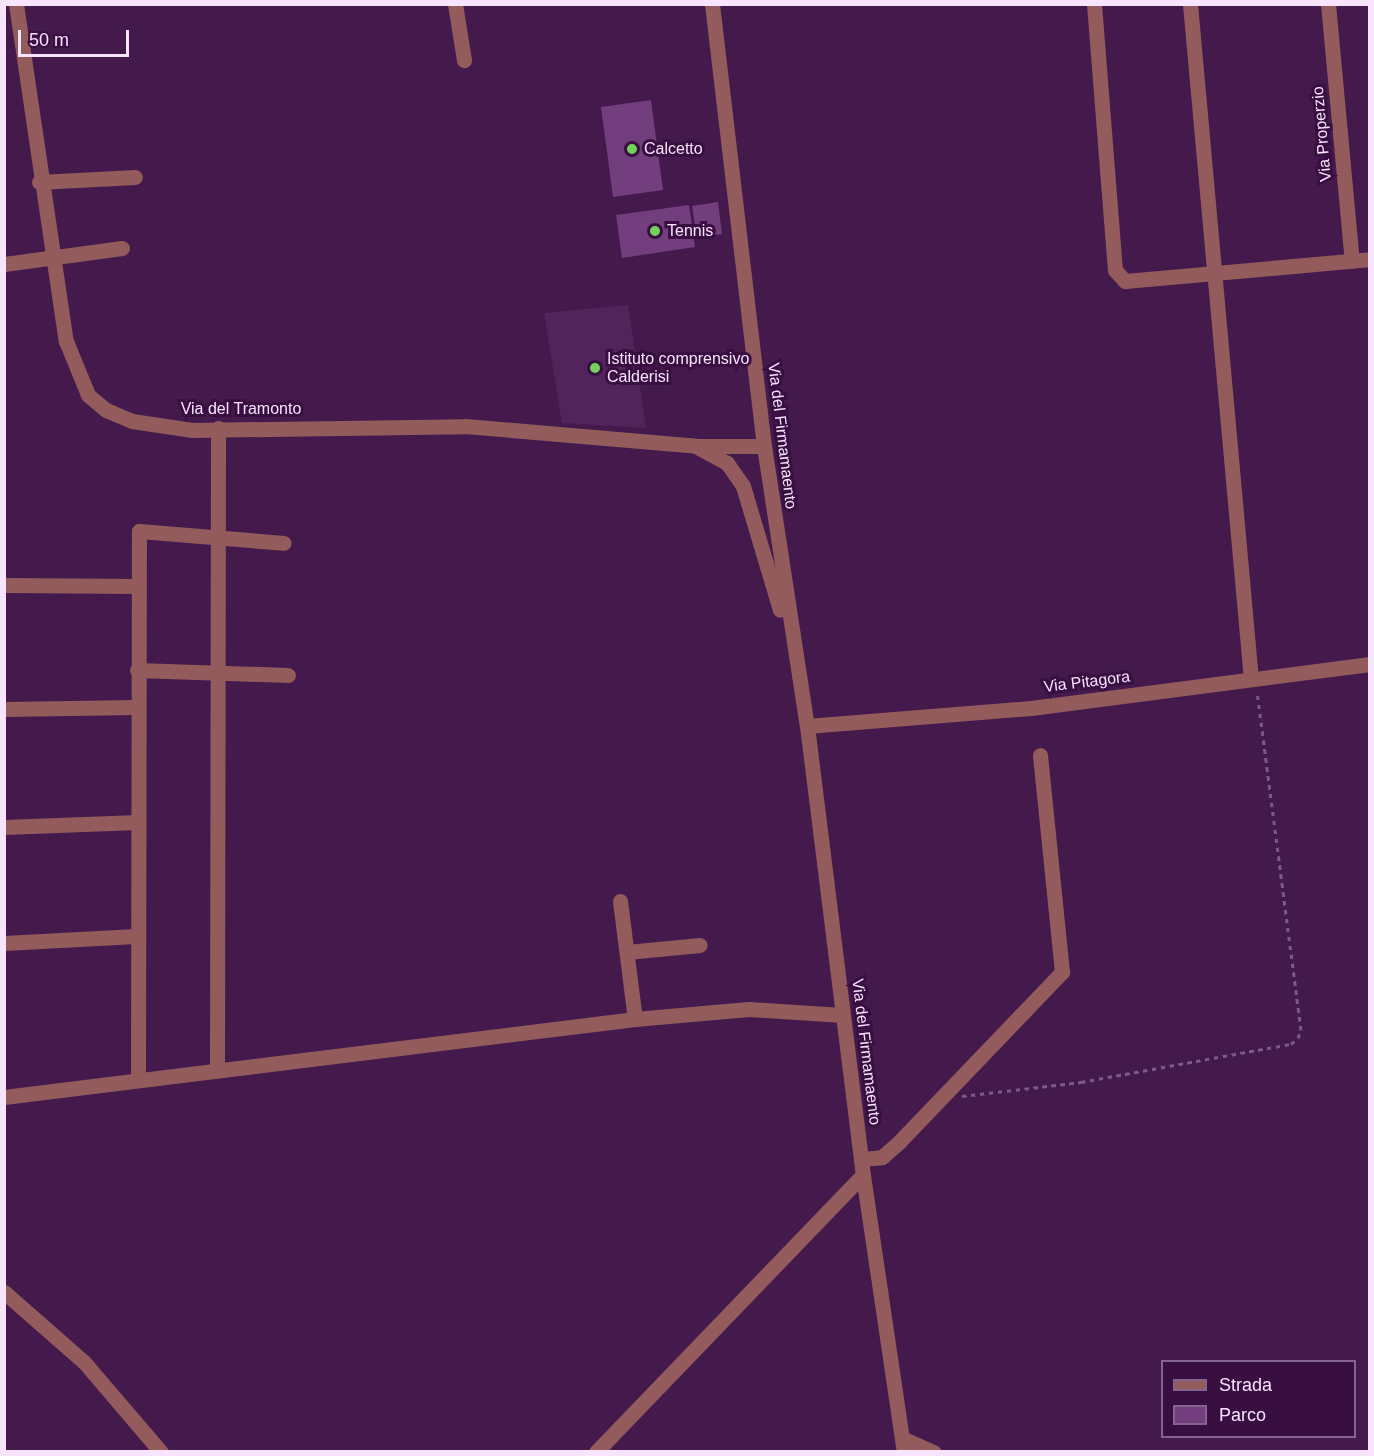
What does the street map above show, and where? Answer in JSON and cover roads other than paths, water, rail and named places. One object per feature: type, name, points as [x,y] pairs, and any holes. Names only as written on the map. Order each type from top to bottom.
[{"type":"street","name":"Via del Tramonto","points":[[16,4],[39,182],[66,341],[88,395],[132,421],[192,430],[465,426],[696,446],[764,446]]},
{"type":"street","points":[[455,4],[464,60]]},
{"type":"street","name":"Via del Firmamaento","points":[[712,4],[764,446],[807,726],[863,1175],[903,1445]]},
{"type":"street","points":[[1094,4],[1115,270],[1125,281],[1370,259]]},
{"type":"street","points":[[1190,4],[1212,274],[1254,679]]},
{"type":"street","name":"Via Properzio","points":[[1328,4],[1352,261]]},
{"type":"street","points":[[39,182],[135,177]]},
{"type":"street","points":[[4,264],[122,248]]},
{"type":"street","points":[[217,1070],[218,428]]},
{"type":"street","name":"Via del Firmamaento","points":[[696,446],[727,463],[743,486],[795,656]]},
{"type":"street","points":[[138,1079],[136,936],[139,531],[284,543]]},
{"type":"street","points":[[4,585],[138,586]]},
{"type":"street","name":"Via Pitagora","points":[[807,726],[1031,708],[1370,664]]},
{"type":"street","points":[[137,670],[288,675]]},
{"type":"street","points":[[4,710],[137,707]]},
{"type":"street","points":[[861,1159],[882,1157],[1062,972],[1040,755]]},
{"type":"street","points":[[4,827],[138,822]]},
{"type":"street","points":[[620,901],[635,1019]]},
{"type":"street","points":[[4,943],[136,936]]},
{"type":"street","points":[[627,952],[699,945]]},
{"type":"street","points":[[4,1097],[635,1019],[749,1009],[842,1015]]},
{"type":"street","points":[[596,1452],[863,1175]]},
{"type":"street","points":[[4,1292],[84,1362],[161,1452]]},
{"type":"street","points":[[903,1445],[934,1452]]},
{"type":"place","name":"Calcetto","points":[[632,149]]},
{"type":"place","name":"Tennis","points":[[655,231]]},
{"type":"place","name":"Istituto comprensivo Calderisi","points":[[595,368]]}]
